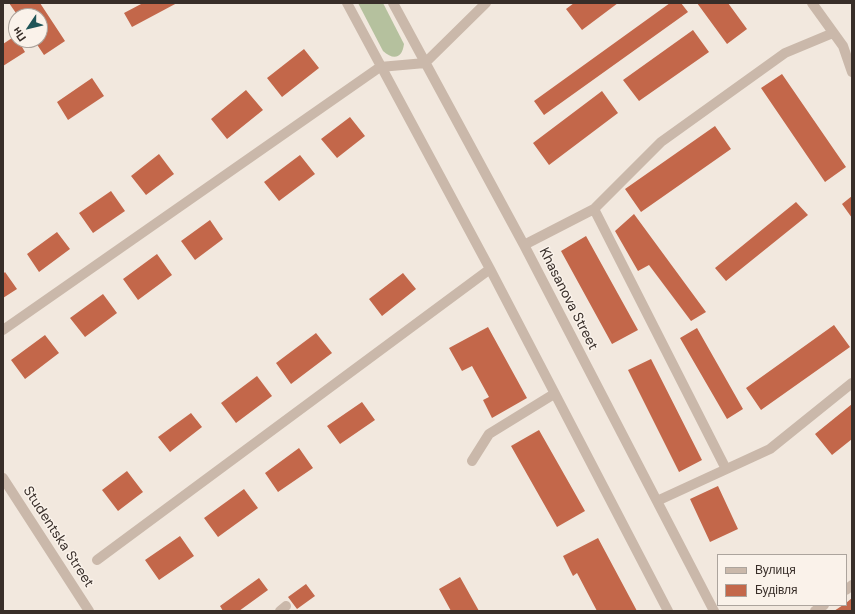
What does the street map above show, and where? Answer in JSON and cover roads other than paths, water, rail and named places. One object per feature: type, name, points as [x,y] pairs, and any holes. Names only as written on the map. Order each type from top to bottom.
[{"type":"street","points":[[347,3],[380,67],[490,269],[668,611]]},
{"type":"street","name":"Khasanova Street","points":[[393,3],[524,245],[714,611]]},
{"type":"street","points":[[3,330],[380,67],[425,63],[486,3]]},
{"type":"street","points":[[812,3],[833,33],[848,45],[852,72]]},
{"type":"street","points":[[524,245],[594,209],[661,142],[785,53],[833,33]]},
{"type":"street","points":[[594,209],[726,469]]},
{"type":"street","points":[[96,560],[490,269]]},
{"type":"street","points":[[657,501],[770,449],[852,383]]},
{"type":"street","points":[[472,461],[489,434],[554,394]]},
{"type":"street","name":"Studentska Street","points":[[3,478],[89,611]]}]
